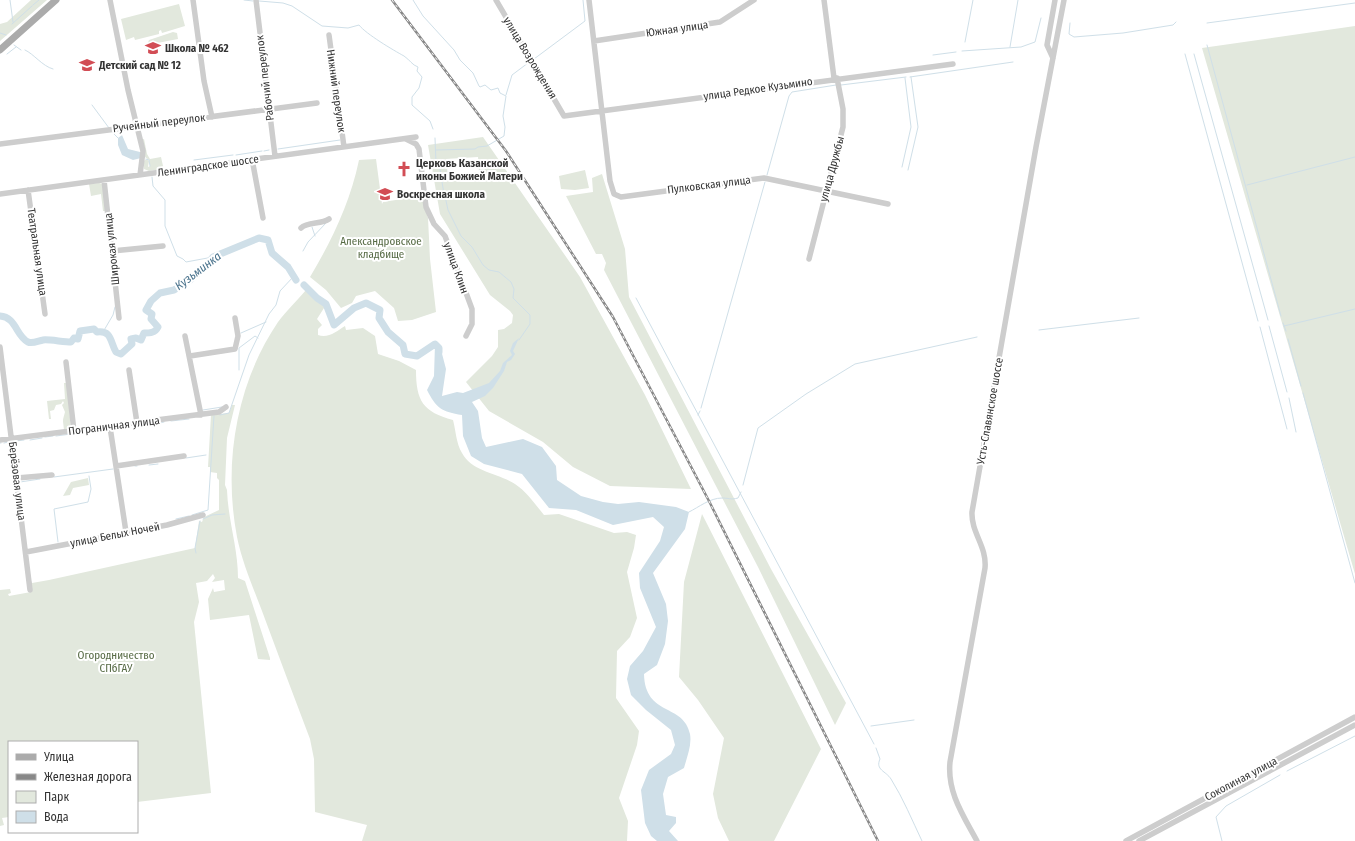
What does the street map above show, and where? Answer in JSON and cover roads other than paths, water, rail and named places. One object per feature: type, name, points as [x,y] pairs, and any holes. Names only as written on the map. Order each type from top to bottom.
[{"type":"main road","points":[[1,47],[56,0]]},
{"type":"street","points":[[110,0],[143,158],[140,175]]},
{"type":"street","points":[[193,0],[204,81],[212,117]]},
{"type":"street","name":"Рабочий переулок","points":[[256,0],[268,109],[275,156]]},
{"type":"street","name":"улица Возрождения","points":[[496,0],[564,116]]},
{"type":"street","points":[[589,0],[601,111]]},
{"type":"street","name":"Южная улица","points":[[594,41],[720,22],[754,0]]},
{"type":"street","name":"улица Дружбы","points":[[809,259],[844,122],[824,0]]},
{"type":"street","name":"Усть-Славянское шоссе","points":[[1053,58],[1047,45],[1055,0]]},
{"type":"street","name":"Усть-Славянское шоссе","points":[[977,841],[953,794],[949,778],[950,762],[985,564],[984,549],[974,527],[972,512],[1064,0]]},
{"type":"street","name":"Нижний переулок","points":[[329,36],[344,147]]},
{"type":"street","name":"улица Редкое Кузьмино","points":[[564,116],[836,78],[953,64]]},
{"type":"street","name":"Ручейный переулок","points":[[0,144],[317,103]]},
{"type":"street","name":"Пулковская улица","points":[[601,111],[612,190],[617,196],[764,178],[888,204]]},
{"type":"street","name":"Ленинградское шоссе","points":[[0,194],[416,137]]},
{"type":"street","name":"улица Клин","points":[[406,139],[416,144],[419,149],[426,207],[434,224],[445,236],[472,309],[472,324],[466,336]]},
{"type":"street","points":[[252,159],[263,218]]},
{"type":"street","name":"Широкая улица","points":[[104,180],[119,318]]},
{"type":"street","name":"Театральная улица","points":[[28,190],[45,314]]},
{"type":"street","points":[[301,228],[304,225],[325,222],[329,219]]},
{"type":"street","points":[[112,250],[163,246]]},
{"type":"street","points":[[190,356],[235,349],[238,336],[235,318]]},
{"type":"street","points":[[185,336],[201,415]]},
{"type":"street","name":"Берёзовая улица","points":[[0,347],[30,590]]},
{"type":"street","points":[[66,362],[74,431]]},
{"type":"street","points":[[129,370],[137,423]]},
{"type":"street","name":"Пограничная улица","points":[[0,440],[201,415],[219,412],[226,407]]},
{"type":"street","points":[[110,427],[126,532]]},
{"type":"street","points":[[116,466],[184,456]]},
{"type":"street","points":[[17,478],[52,475]]},
{"type":"street","name":"улица Белых Ночей","points":[[26,552],[177,523],[204,515]]},
{"type":"street","name":"Соколиная улица","points":[[1139,841],[1278,763],[1355,717]]},
{"type":"street","name":"Соколиная улица","points":[[1129,840],[1355,725]]},
{"type":"water","points":[[122,135],[128,149],[140,152],[141,158],[133,160],[122,155],[118,145],[118,138]]},
{"type":"water","points":[[519,338],[513,351],[515,354],[511,360],[507,362],[504,371],[493,388],[485,396],[472,402],[478,411],[482,438],[486,447],[523,439],[542,447],[556,466],[557,480],[581,496],[603,502],[618,504],[639,502],[676,507],[689,512],[685,529],[653,573],[666,604],[668,621],[665,644],[657,665],[644,674],[646,688],[651,697],[657,704],[680,718],[686,724],[690,734],[690,747],[684,768],[668,777],[663,794],[666,815],[676,817],[676,823],[669,831],[678,841],[657,841],[651,836],[645,823],[641,790],[649,770],[671,754],[675,745],[671,730],[646,710],[631,695],[627,679],[630,666],[643,651],[656,627],[640,588],[639,573],[660,541],[664,527],[653,517],[613,525],[576,510],[549,508],[522,474],[484,464],[471,456],[463,436],[462,415],[445,411],[440,408],[433,401],[427,390],[434,376],[435,344],[440,346],[446,369],[442,396],[457,392],[463,393],[489,383],[500,371],[503,363],[512,355],[510,351],[513,343]]},
{"type":"waterway","points":[[10,0],[13,22]]},
{"type":"waterway","points":[[33,5],[39,0]]},
{"type":"waterway","points":[[244,0],[253,1]]},
{"type":"waterway","points":[[413,0],[423,16],[454,50],[460,60],[473,73],[479,86],[485,85],[491,90],[498,88],[500,93],[506,96],[503,116],[505,127],[504,136],[487,146],[478,147],[475,149],[436,150]]},
{"type":"waterway","points":[[534,59],[585,21],[583,0]]},
{"type":"waterway","points":[[965,42],[973,0]]},
{"type":"waterway","points":[[1010,47],[1018,0]]},
{"type":"waterway","points":[[259,1],[283,3],[292,6],[322,26],[348,28],[359,25],[373,37],[404,56],[418,67],[417,71],[422,77],[419,88],[412,97],[412,105],[430,121],[433,129]]},
{"type":"waterway","points":[[1207,23],[1355,3]]},
{"type":"waterway","points":[[12,24],[32,6]]},
{"type":"waterway","points":[[962,51],[1021,47],[1035,42],[1041,18]]},
{"type":"waterway","points":[[1070,23],[1069,34],[1074,37],[1123,33],[1173,25],[1176,22]]},
{"type":"waterway","points":[[0,33],[6,35]]},
{"type":"waterway","points":[[14,45],[21,50]]},
{"type":"waterway","points":[[1207,45],[1281,316]]},
{"type":"waterway","points":[[7,54],[16,47]]},
{"type":"waterway","points":[[25,50],[53,69]]},
{"type":"waterway","points":[[933,55],[956,52]]},
{"type":"waterway","points":[[1185,54],[1258,321]]},
{"type":"waterway","points":[[1194,54],[1268,320]]},
{"type":"waterway","points":[[910,77],[1013,62]]},
{"type":"waterway","points":[[506,95],[512,75],[528,63]]},
{"type":"waterway","points":[[841,85],[906,77]]},
{"type":"waterway","points":[[908,170],[918,127],[911,77]]},
{"type":"waterway","points":[[902,167],[911,127],[905,78]]},
{"type":"waterway","points":[[767,175],[789,96],[792,92],[836,85]]},
{"type":"waterway","points":[[92,105],[109,128]]},
{"type":"waterway","points":[[112,132],[118,138]]},
{"type":"waterway","points":[[435,138],[436,163],[440,170],[444,194]]},
{"type":"waterway","points":[[278,149],[340,140]]},
{"type":"waterway","points":[[264,151],[269,150]]},
{"type":"waterway","points":[[236,155],[262,151]]},
{"type":"waterway","points":[[194,160],[233,155]]},
{"type":"waterway","points":[[1247,185],[1355,157]]},
{"type":"waterway","points":[[146,159],[149,160],[150,166]]},
{"type":"waterway","points":[[152,177],[153,186],[165,200],[165,226],[177,256],[186,262],[213,257]]},
{"type":"waterway","points":[[701,408],[765,182]]},
{"type":"waterway","points":[[445,196],[448,210],[461,236],[472,247],[483,265],[489,270],[499,272],[511,282],[514,289],[513,298],[530,315],[530,324],[519,340]]},
{"type":"waterway","points":[[303,251],[308,242],[326,223]]},
{"type":"waterway","points":[[312,227],[315,236]]},
{"type":"waterway","name":"Кузьминка","points":[[0,316],[5,317],[13,323],[21,336],[30,343],[45,340],[71,342],[74,338],[78,339],[80,331],[94,329],[97,332],[102,332],[108,335],[116,352],[121,354],[132,344],[131,339],[136,338],[141,340],[144,333],[154,332],[157,329],[158,327],[151,319],[152,314],[146,310],[151,301],[160,293],[174,290],[190,280],[202,270],[213,257],[259,238],[268,240],[272,253],[288,267],[296,280]]},
{"type":"waterway","points":[[220,415],[229,413],[249,355],[269,314],[276,305],[280,291],[294,276]]},
{"type":"waterway","name":"Кузьминка","points":[[304,285],[317,298],[326,304],[334,325],[354,308],[366,303],[380,310],[379,318],[388,332],[403,345],[405,354],[417,356],[435,344],[439,348],[439,352]]},
{"type":"waterway","points":[[636,298],[874,744]]},
{"type":"waterway","points":[[103,332],[113,315],[115,307]]},
{"type":"waterway","points":[[1284,326],[1355,309]]},
{"type":"waterway","points":[[1039,330],[1139,318]]},
{"type":"waterway","points":[[241,333],[266,322]]},
{"type":"waterway","points":[[1283,323],[1286,331]]},
{"type":"waterway","points":[[1269,326],[1287,392]]},
{"type":"waterway","points":[[1260,327],[1287,429]]},
{"type":"waterway","points":[[239,370],[239,348],[255,336],[258,338]]},
{"type":"waterway","points":[[743,485],[758,428],[806,394],[855,364],[977,337]]},
{"type":"waterway","points":[[1288,339],[1301,386]]},
{"type":"waterway","points":[[1303,393],[1355,583]]},
{"type":"waterway","points":[[1289,398],[1296,432]]},
{"type":"waterway","points":[[203,410],[222,407]]},
{"type":"waterway","points":[[698,415],[700,411]]},
{"type":"waterway","points":[[192,515],[208,510],[214,416]]},
{"type":"waterway","points":[[171,421],[189,419]]},
{"type":"waterway","points":[[160,423],[164,422]]},
{"type":"waterway","points":[[133,426],[152,424]]},
{"type":"waterway","points":[[113,429],[129,427]]},
{"type":"waterway","points":[[98,431],[108,430]]},
{"type":"waterway","points":[[75,434],[87,432]]},
{"type":"waterway","points":[[56,436],[71,434]]},
{"type":"waterway","points":[[45,437],[53,436]]},
{"type":"waterway","points":[[30,440],[42,438]]},
{"type":"waterway","points":[[16,441],[24,440]]},
{"type":"waterway","points":[[15,441],[19,475]]},
{"type":"waterway","points":[[4,443],[8,442]]},
{"type":"waterway","points":[[186,458],[206,455]]},
{"type":"waterway","points":[[149,465],[158,464]]},
{"type":"waterway","points":[[54,477],[113,469]]},
{"type":"waterway","points":[[58,542],[54,509],[88,502],[91,489],[89,476]]},
{"type":"waterway","points":[[20,482],[40,479]]},
{"type":"waterway","points":[[20,482],[21,491]]},
{"type":"waterway","points":[[689,512],[713,499],[738,498],[741,492]]},
{"type":"waterway","points":[[203,519],[212,515],[225,514]]},
{"type":"waterway","points":[[176,519],[189,516]]},
{"type":"waterway","points":[[196,553],[195,548],[200,521]]},
{"type":"waterway","points":[[871,726],[914,720]]},
{"type":"waterway","points":[[1287,771],[1355,736]]},
{"type":"waterway","points":[[876,748],[880,759],[879,766],[889,776],[895,786],[922,841]]},
{"type":"waterway","points":[[1222,841],[1216,817],[1226,806],[1280,775]]},
{"type":"railway","points":[[392,0],[506,151],[613,317],[710,503],[878,841]]},
{"type":"place","name":"Школа № 462","points":[[153,48]]},
{"type":"place","name":"Детский сад № 12","points":[[87,65]]},
{"type":"place","name":"Церковь Казанской иконы Божией Матери","points":[[404,169]]},
{"type":"place","name":"Воскресная школа","points":[[385,194]]},
{"type":"park label","name":"Александровское кладбище","points":[[381,247]]},
{"type":"park label","name":"Огородничество СПбГАУ","points":[[116,661]]}]
